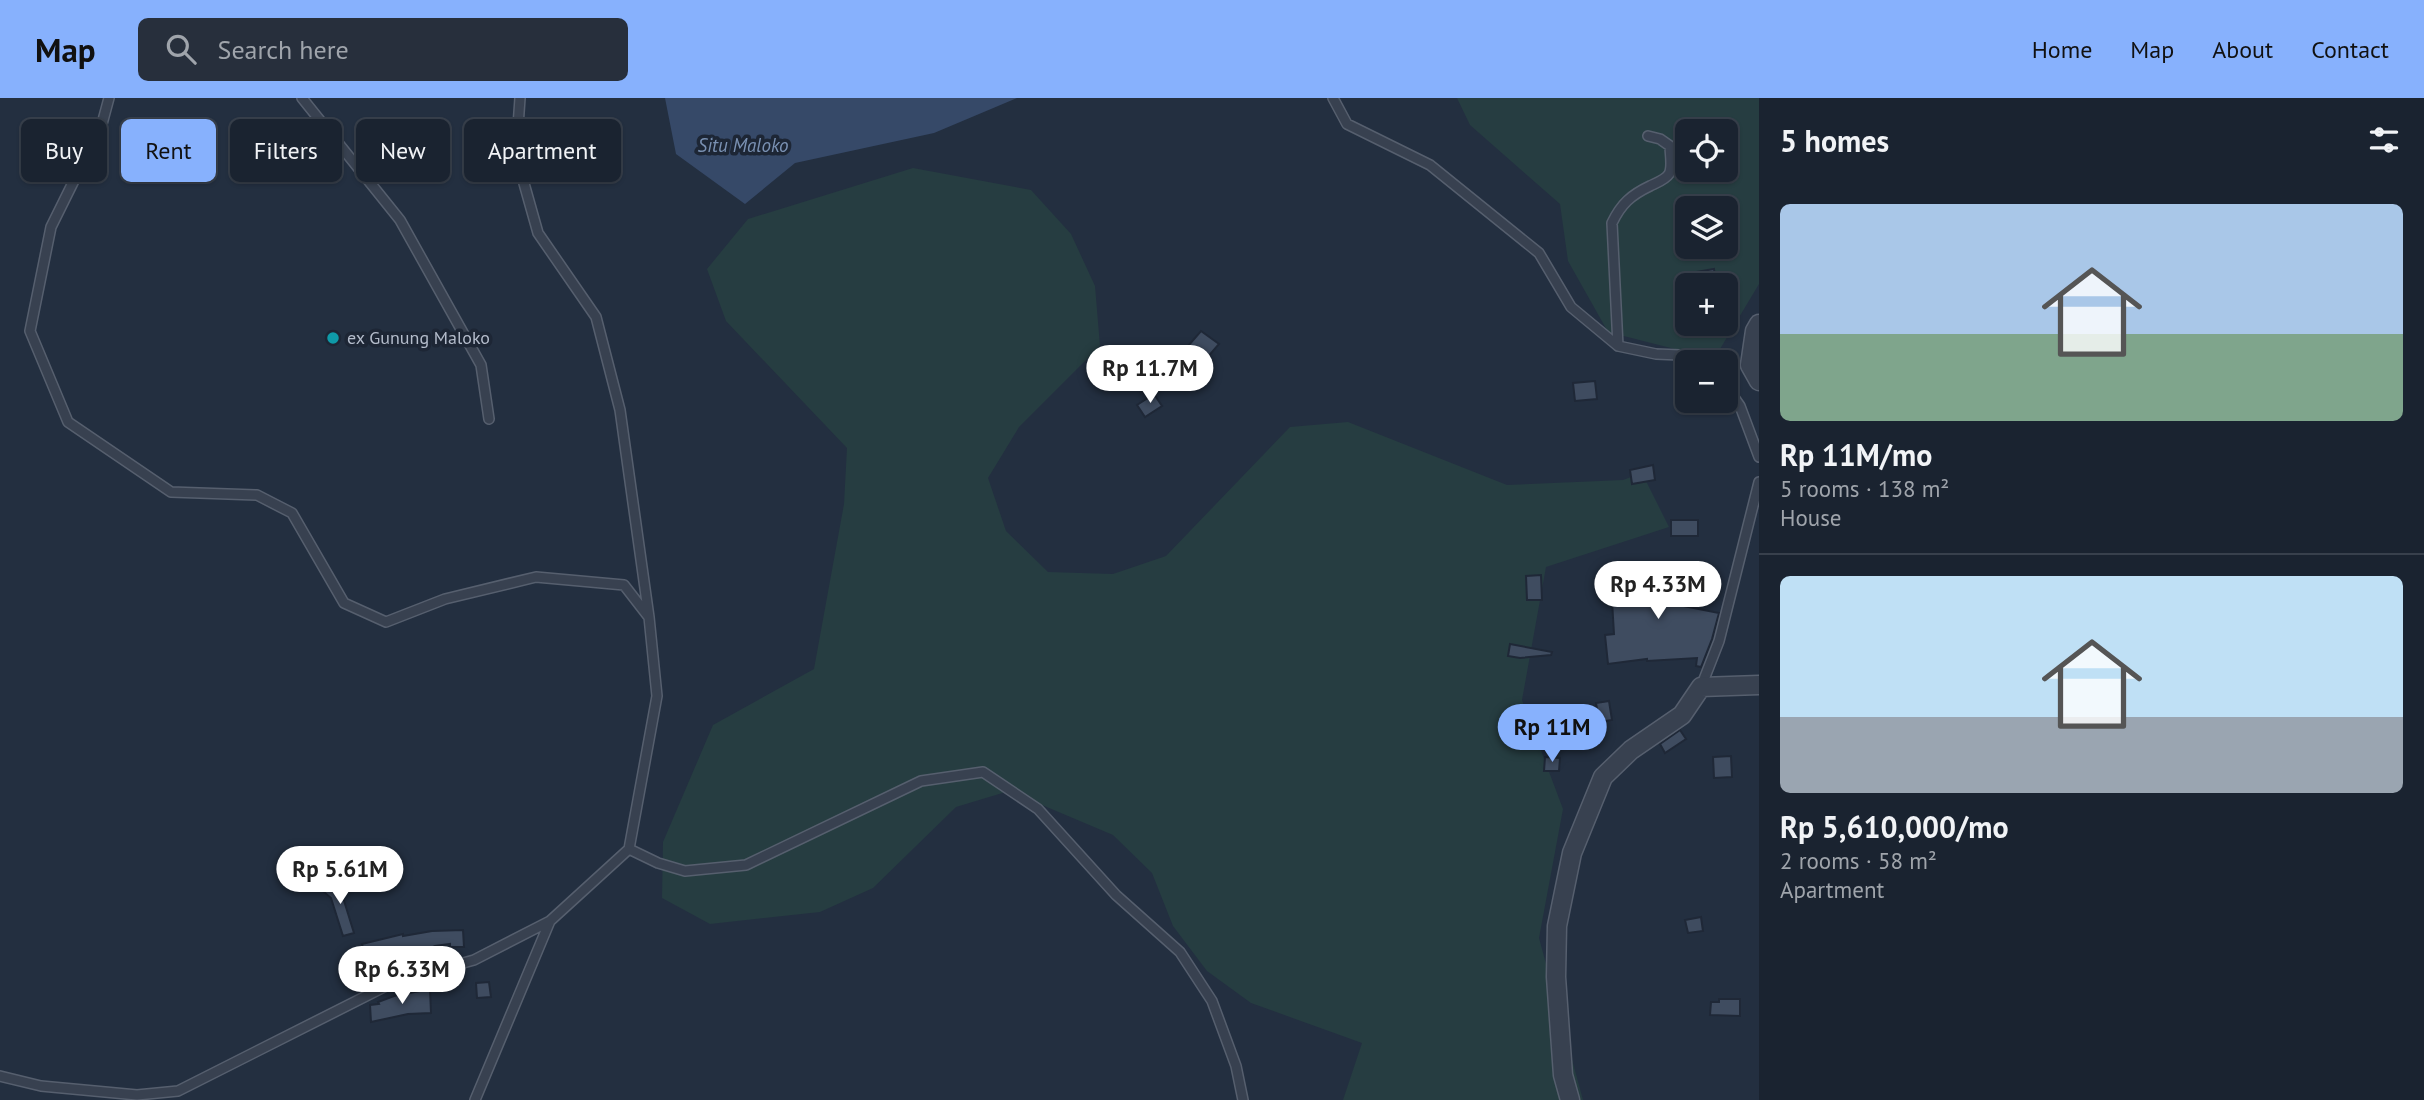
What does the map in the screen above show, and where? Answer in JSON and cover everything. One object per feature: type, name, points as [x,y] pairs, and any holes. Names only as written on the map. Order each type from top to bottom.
[{"type":"street","points":[[1759,324],[1755,331],[1750,365],[1759,381]]},
{"type":"street","points":[[1570,1100],[1563,1075],[1556,976],[1558,926],[1572,853],[1604,777],[1631,750],[1682,715],[1701,687],[1759,685]]},
{"type":"lane","points":[[109,98],[102,124],[51,227],[30,331],[68,422],[171,492],[257,495],[292,513],[344,603],[386,622],[445,598],[537,577],[624,585],[649,617]]},
{"type":"lane","points":[[302,98],[400,220],[481,365],[489,419]]},
{"type":"lane","points":[[0,1076],[41,1086],[137,1095],[178,1091],[394,982],[474,960],[550,922],[629,849],[657,696],[649,617],[620,410],[596,317],[538,233],[516,155],[520,98]]},
{"type":"lane","points":[[1333,98],[1347,124],[1430,165],[1539,253],[1571,307],[1618,346],[1656,354],[1675,355]]},
{"type":"lane","points":[[1618,346],[1612,223],[1620,206],[1637,192],[1662,180],[1669,174],[1671,167],[1670,146],[1660,139],[1648,136]]},
{"type":"lane","points":[[1738,403],[1759,457]]},
{"type":"lane","points":[[1701,687],[1720,641],[1759,482]]},
{"type":"lane","points":[[629,849],[658,863],[685,871],[746,865],[921,781],[983,772],[1038,809],[1116,895],[1180,952],[1212,1001],[1236,1066],[1243,1100]]},
{"type":"lane","points":[[475,1100],[550,922]]},
{"type":"green space","points":[[1457,98],[1759,98],[1759,284],[1738,319],[1738,273],[1675,273],[1675,336],[1728,336],[1719,350],[1679,350],[1608,332],[1568,261],[1560,204],[1470,125]]},
{"type":"green space","points":[[913,168],[1031,190],[1071,234],[1095,286],[1100,346],[1019,427],[988,478],[1006,531],[1048,572],[1113,574],[1166,556],[1290,427],[1348,422],[1507,485],[1623,480],[1642,473],[1669,527],[1546,567],[1522,700],[1563,809],[1539,938],[1583,1100],[1343,1100],[1362,1043],[1251,1003],[1207,971],[1173,926],[1152,873],[1113,835],[1009,791],[956,807],[873,888],[820,912],[710,924],[662,898],[663,842],[713,725],[814,669],[844,504],[847,448],[726,321],[707,269],[748,219]]},
{"type":"water","name":"Situ Maloko","points":[[665,98],[1017,98],[934,133],[795,163],[745,204],[676,154]]},
{"type":"building","points":[[1714,269],[1714,273],[1696,273]]},
{"type":"building","points":[[1201,331],[1219,344],[1207,358],[1188,346]]},
{"type":"building","points":[[1595,381],[1597,399],[1575,401],[1573,383]]},
{"type":"building","points":[[1154,394],[1162,406],[1145,417],[1137,405]]},
{"type":"building","points":[[1653,465],[1655,480],[1632,484],[1630,470]]},
{"type":"building","points":[[1671,520],[1698,520],[1698,536],[1671,536]]},
{"type":"building","points":[[1669,562],[1693,564],[1691,583],[1681,582],[1683,606],[1719,613],[1701,667],[1696,666],[1697,658],[1647,659],[1608,664],[1605,635],[1614,634],[1611,584],[1644,582],[1644,578],[1668,576]]},
{"type":"building","points":[[1541,575],[1542,600],[1527,600],[1526,576]]},
{"type":"building","points":[[1510,644],[1552,652],[1551,655],[1520,658],[1508,656]]},
{"type":"building","points":[[1609,701],[1612,720],[1599,722],[1596,703]]},
{"type":"building","points":[[1680,730],[1686,739],[1665,753],[1660,744]]},
{"type":"building","points":[[1731,756],[1732,777],[1714,778],[1713,757]]},
{"type":"building","points":[[1545,757],[1560,758],[1559,771],[1544,771]]},
{"type":"building","points":[[337,877],[346,884],[341,891],[354,933],[343,936],[331,898],[324,892]]},
{"type":"building","points":[[1701,917],[1703,931],[1688,933],[1685,920]]},
{"type":"building","points":[[463,930],[464,947],[450,947],[450,944],[435,946],[415,955],[413,951],[366,960],[362,944],[403,934]]},
{"type":"building","points":[[489,982],[491,997],[477,998],[476,983]]},
{"type":"building","points":[[430,989],[431,1013],[408,1014],[371,1022],[370,1005],[379,1004],[378,1002],[394,996]]},
{"type":"building","points":[[1719,999],[1740,999],[1740,1016],[1710,1015],[1711,1002],[1719,1002]]},
{"type":"place","name":"ex Gunung Maloko","points":[[333,338]]}]
